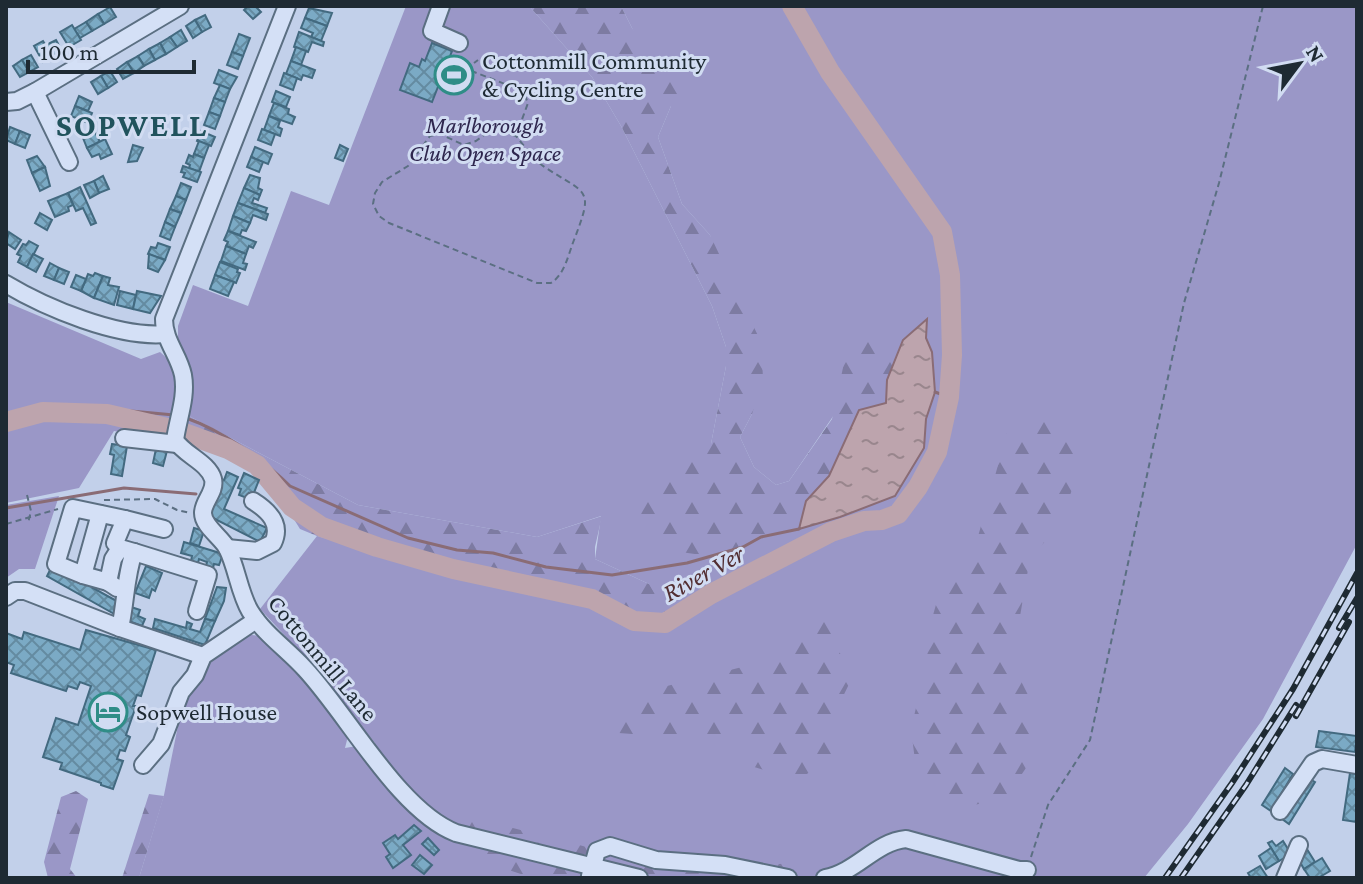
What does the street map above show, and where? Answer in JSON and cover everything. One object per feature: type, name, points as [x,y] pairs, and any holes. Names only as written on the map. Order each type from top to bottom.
[{"type":"street","points":[[6,102],[17,101],[35,92],[180,6]]},
{"type":"street","points":[[124,438],[177,434],[184,379],[165,334],[164,319],[287,6]]},
{"type":"street","points":[[441,6],[432,31],[459,43]]},
{"type":"street","points":[[35,92],[69,162]]},
{"type":"street","points":[[6,284],[82,320],[149,336],[165,334]]},
{"type":"street","name":"Cottonmill Lane","points":[[177,434],[211,475],[213,488],[203,515],[227,548],[243,596],[256,620],[304,668],[407,797],[432,822],[456,833],[591,873],[639,878]]},
{"type":"street","points":[[227,548],[257,551],[273,543],[277,535],[274,520],[253,501]]},
{"type":"street","points":[[124,592],[108,582],[56,564],[73,508],[164,529]]},
{"type":"street","points":[[83,575],[100,514]]},
{"type":"street","points":[[125,519],[115,543],[127,550],[208,575],[197,611]]},
{"type":"street","points":[[108,582],[113,559],[127,550]]},
{"type":"street","points":[[120,628],[127,550]]},
{"type":"street","points":[[6,597],[15,591],[25,591],[203,656]]},
{"type":"street","points":[[143,765],[161,744],[181,692],[195,675],[203,656],[256,620]]},
{"type":"street","points":[[1280,811],[1313,763],[1322,759],[1357,765]]},
{"type":"street","points":[[825,878],[850,869],[892,841],[906,839],[1027,870]]},
{"type":"street","points":[[1285,878],[1299,845]]},
{"type":"street","points":[[591,873],[597,851],[610,846],[656,860],[725,865],[788,878]]},
{"type":"path","points":[[1027,870],[1048,805],[1090,740],[1184,303],[1219,183],[1263,6]]},
{"type":"path","points":[[459,43],[451,63],[526,94],[528,103],[516,136]]},
{"type":"path","points":[[466,69],[478,60]]},
{"type":"path","points":[[492,129],[516,136],[538,162],[578,186],[586,200],[583,217],[561,273],[551,283],[537,283],[389,223],[375,210],[373,198],[378,187],[408,166],[430,136],[440,134],[464,145],[476,141],[492,129]]},
{"type":"path","points":[[27,495],[31,511],[28,523]]},
{"type":"green space","name":"Marlborough Club Open Space","points":[[406,6],[529,6],[592,77],[621,126],[712,306],[726,347],[726,366],[711,444],[812,525],[895,496],[924,448],[926,419],[935,392],[932,352],[926,338],[927,320],[903,340],[885,340],[789,481],[776,485],[754,467],[740,437],[752,414],[710,235],[682,204],[658,137],[671,106],[621,6],[1357,6],[1357,544],[1263,719],[1188,824],[1144,878],[139,878],[164,795],[183,701],[207,661],[244,634],[261,636],[290,662],[349,732],[345,748],[375,743],[305,657],[260,609],[317,536],[421,565],[587,602],[632,624],[649,584],[595,559],[601,516],[537,537],[358,505],[187,415],[186,369],[178,326],[193,285],[248,306],[291,191],[329,205]]},
{"type":"green space","points":[[529,6],[621,6],[632,28],[684,93],[671,106],[658,137],[682,204],[710,235],[761,342],[763,378],[752,414],[740,437],[754,467],[776,485],[789,481],[832,419],[847,349],[865,338],[903,340],[887,380],[887,403],[859,410],[829,476],[806,501],[799,529],[715,557],[681,552],[627,500],[711,444],[726,366],[726,347],[712,306],[621,126],[592,77]]},
{"type":"green space","points":[[6,302],[141,359],[160,352],[169,361],[176,382],[175,406],[167,442],[114,431],[79,488],[6,503]]},
{"type":"green space","points":[[1037,412],[1083,459],[1059,526],[1030,558],[1012,663],[1034,707],[1030,762],[1005,799],[963,807],[918,784],[911,729],[927,661],[928,633],[937,601],[970,565],[1009,426]]},
{"type":"green space","points":[[187,415],[358,505],[537,537],[602,516],[595,559],[649,584],[674,627],[632,624],[587,602],[421,565],[300,529],[277,492],[255,468],[225,451],[188,438],[184,432]]},
{"type":"green space","points":[[59,496],[35,569],[19,569],[6,578],[6,505]]},
{"type":"green space","points":[[824,614],[851,680],[832,719],[836,756],[797,780],[751,766],[739,742],[592,731],[667,686],[750,665]]},
{"type":"green space","points":[[76,791],[88,799],[70,869],[77,878],[48,878],[44,862],[61,797]]},
{"type":"green space","points":[[149,794],[164,796],[139,878],[122,878]]},
{"type":"green space","points":[[466,816],[684,872],[791,863],[827,878],[533,878],[463,855],[452,829]]},
{"type":"water","points":[[927,319],[926,338],[932,352],[935,392],[926,419],[924,448],[895,496],[799,529],[806,501],[829,476],[859,410],[886,403],[887,380],[903,340]]},
{"type":"building","points":[[255,6],[261,12],[253,19],[244,10]]},
{"type":"building","points":[[110,7],[116,17],[104,24],[98,14]]},
{"type":"building","points":[[309,8],[332,13],[327,26],[305,18]]},
{"type":"building","points":[[98,14],[104,24],[92,31],[86,22]]},
{"type":"building","points":[[205,15],[211,27],[202,32],[195,20]]},
{"type":"building","points":[[305,18],[327,26],[321,41],[301,28]]},
{"type":"building","points":[[195,20],[202,32],[193,38],[186,26]]},
{"type":"building","points":[[86,22],[92,31],[80,38],[74,29]]},
{"type":"building","points":[[72,25],[81,40],[69,47],[60,32]]},
{"type":"building","points":[[181,30],[187,41],[177,47],[170,37]]},
{"type":"building","points":[[299,32],[324,42],[323,46],[312,42],[308,52],[294,47]]},
{"type":"building","points":[[239,34],[250,38],[243,56],[232,52]]},
{"type":"building","points":[[170,37],[177,47],[166,54],[160,43]]},
{"type":"building","points":[[56,40],[62,51],[53,57],[46,45]]},
{"type":"building","points":[[43,41],[53,57],[43,62],[34,46]]},
{"type":"building","points":[[160,43],[166,54],[155,60],[149,49]]},
{"type":"building","points":[[432,43],[452,51],[432,102],[400,90],[410,63],[419,67],[422,59],[425,61]]},
{"type":"building","points":[[296,47],[306,51],[301,65],[291,61]]},
{"type":"building","points":[[149,49],[155,60],[144,66],[138,56]]},
{"type":"building","points":[[232,52],[243,56],[238,69],[227,65]]},
{"type":"building","points":[[31,55],[38,67],[29,72],[22,60]]},
{"type":"building","points":[[138,56],[144,66],[134,73],[127,62]]},
{"type":"building","points":[[22,60],[29,72],[20,77],[13,66]]},
{"type":"building","points":[[291,61],[315,70],[312,78],[303,75],[301,80],[286,74]]},
{"type":"building","points":[[127,62],[134,73],[123,79],[117,69]]},
{"type":"building","points":[[219,70],[237,77],[230,89],[214,83]]},
{"type":"building","points":[[110,71],[117,82],[108,88],[101,76]]},
{"type":"building","points":[[284,73],[297,78],[293,90],[280,85]]},
{"type":"building","points":[[101,76],[108,88],[98,94],[91,82]]},
{"type":"building","points":[[220,85],[230,89],[225,102],[214,98]]},
{"type":"building","points":[[276,91],[290,97],[286,107],[272,102]]},
{"type":"building","points":[[79,96],[92,102],[88,111],[75,106]]},
{"type":"building","points":[[214,98],[225,102],[220,116],[209,112]]},
{"type":"building","points":[[274,103],[289,109],[288,114],[295,117],[292,124],[269,116]]},
{"type":"building","points":[[75,106],[92,113],[88,123],[71,116]]},
{"type":"building","points":[[209,112],[220,116],[215,129],[204,125]]},
{"type":"building","points":[[269,116],[280,121],[280,136],[264,130]]},
{"type":"building","points":[[10,127],[20,131],[15,144],[6,140]]},
{"type":"building","points":[[262,129],[275,134],[271,145],[258,140]]},
{"type":"building","points":[[20,131],[30,135],[25,148],[15,144]]},
{"type":"building","points":[[201,131],[215,137],[211,146],[197,141]]},
{"type":"building","points":[[95,132],[100,142],[87,148],[83,138]]},
{"type":"building","points":[[105,139],[112,154],[101,159],[99,154],[92,157],[87,148]]},
{"type":"building","points":[[199,141],[209,145],[204,158],[194,154]]},
{"type":"building","points":[[133,145],[143,148],[137,161],[128,162]]},
{"type":"building","points":[[340,145],[348,149],[343,161],[335,158]]},
{"type":"building","points":[[255,147],[272,154],[268,164],[251,157]]},
{"type":"building","points":[[194,154],[204,158],[199,172],[189,168],[190,165],[186,163],[189,155],[193,157]]},
{"type":"building","points":[[37,156],[45,167],[32,173],[27,160]]},
{"type":"building","points":[[251,157],[263,162],[259,172],[247,167]]},
{"type":"building","points":[[183,166],[201,172],[197,182],[183,177]]},
{"type":"building","points":[[45,167],[50,186],[40,191],[32,173]]},
{"type":"building","points":[[250,175],[260,178],[260,195],[244,188]]},
{"type":"building","points":[[103,176],[109,189],[99,193],[94,181]]},
{"type":"building","points":[[94,181],[99,193],[90,198],[84,185]]},
{"type":"building","points":[[181,183],[191,187],[186,200],[176,196]]},
{"type":"building","points":[[80,187],[96,223],[91,225],[83,208],[76,211],[68,193]]},
{"type":"building","points":[[244,188],[260,195],[252,203],[267,208],[265,213],[238,203]]},
{"type":"building","points":[[68,193],[73,205],[68,207],[69,211],[55,217],[48,201]]},
{"type":"building","points":[[176,196],[186,200],[181,213],[170,209]]},
{"type":"building","points":[[238,203],[268,214],[266,220],[253,215],[250,223],[233,216]]},
{"type":"building","points":[[170,209],[181,213],[175,227],[165,222]]},
{"type":"building","points":[[40,213],[52,220],[47,230],[35,223]]},
{"type":"building","points":[[233,216],[250,223],[240,235],[228,231]]},
{"type":"building","points":[[165,222],[175,227],[170,240],[160,236]]},
{"type":"building","points":[[228,231],[256,242],[253,248],[249,246],[246,254],[226,246],[228,242],[224,240]]},
{"type":"building","points":[[9,232],[21,240],[15,249],[6,243]]},
{"type":"building","points":[[29,241],[38,246],[27,267],[18,262],[21,256],[17,254]]},
{"type":"building","points":[[158,243],[170,247],[165,260],[148,254],[151,247],[156,248]]},
{"type":"building","points":[[226,246],[246,254],[243,263],[247,264],[245,270],[221,261]]},
{"type":"building","points":[[33,254],[43,259],[36,272],[27,267]]},
{"type":"building","points":[[149,254],[165,260],[158,272],[148,268]]},
{"type":"building","points":[[220,262],[238,269],[240,273],[236,283],[215,275]]},
{"type":"building","points":[[50,263],[59,268],[54,280],[44,276]]},
{"type":"building","points":[[59,268],[69,272],[64,284],[54,280]]},
{"type":"building","points":[[95,273],[103,276],[94,298],[81,291],[88,274],[93,276]]},
{"type":"building","points":[[76,275],[86,279],[81,291],[71,287]]},
{"type":"building","points":[[215,275],[234,282],[228,296],[210,289]]},
{"type":"building","points":[[103,276],[110,278],[108,285],[119,287],[114,305],[94,298]]},
{"type":"building","points":[[120,291],[136,295],[133,309],[117,305]]},
{"type":"building","points":[[137,291],[161,296],[150,313],[133,309]]},
{"type":"building","points":[[112,444],[127,446],[122,476],[111,474]]},
{"type":"building","points":[[157,444],[168,447],[163,466],[153,463]]},
{"type":"building","points":[[227,472],[238,477],[224,509],[267,528],[260,542],[207,515],[221,479],[224,480]]},
{"type":"building","points":[[244,473],[259,480],[253,495],[249,493],[247,498],[239,495],[241,489],[238,488]]},
{"type":"building","points":[[194,528],[204,531],[199,546],[190,543]]},
{"type":"building","points":[[184,542],[223,554],[219,565],[214,564],[213,568],[199,559],[198,563],[191,561],[192,556],[181,553]]},
{"type":"building","points":[[52,566],[85,584],[87,581],[95,586],[93,588],[122,604],[116,615],[47,576]]},
{"type":"building","points":[[146,566],[162,573],[149,598],[135,593]]},
{"type":"building","points":[[217,587],[226,588],[224,601],[215,621],[205,619]]},
{"type":"building","points":[[131,607],[140,610],[138,616],[145,619],[142,626],[126,620]]},
{"type":"building","points":[[155,619],[186,628],[187,622],[192,624],[190,629],[200,632],[205,619],[215,621],[205,645],[153,628]]},
{"type":"building","name":"Sopwell House","points":[[86,630],[156,650],[141,696],[137,695],[133,706],[136,706],[126,735],[130,737],[125,751],[120,750],[117,759],[123,761],[113,789],[60,769],[62,763],[43,757],[56,718],[78,725],[91,686],[80,682],[77,689],[68,686],[66,691],[11,673],[14,665],[6,662],[6,633],[22,639],[24,632],[80,650]]},
{"type":"building","points":[[1319,731],[1357,736],[1355,752],[1316,747]]},
{"type":"building","points":[[1285,768],[1293,774],[1271,811],[1262,805]]},
{"type":"building","points":[[1350,773],[1357,774],[1357,822],[1343,820]]},
{"type":"building","points":[[1308,778],[1315,782],[1289,824],[1282,819]]},
{"type":"building","points":[[414,825],[421,831],[403,845],[411,855],[393,868],[386,857],[390,854],[383,843],[395,835],[398,839]]},
{"type":"building","points":[[428,838],[439,850],[434,855],[422,844]]},
{"type":"building","points":[[1272,841],[1276,846],[1283,841],[1291,854],[1279,861],[1268,843]]},
{"type":"building","points":[[1305,846],[1315,862],[1304,869],[1297,857]]},
{"type":"building","points":[[1271,848],[1279,861],[1266,869],[1259,856]]},
{"type":"building","points":[[420,855],[432,865],[424,874],[412,865]]},
{"type":"building","points":[[1322,858],[1330,871],[1318,878],[1310,878],[1304,869]]},
{"type":"building","points":[[1260,866],[1268,878],[1251,878],[1248,873]]},
{"type":"waterway","name":"River Ver","points":[[6,422],[43,412],[107,414],[176,430],[228,449],[257,465],[292,507],[322,527],[453,569],[592,599],[634,621],[665,623],[711,594],[831,532],[898,514],[918,487],[937,452],[949,397],[952,355],[950,275],[942,232],[830,72],[792,6]]},
{"type":"waterway","points":[[935,392],[949,397]]},
{"type":"waterway","points":[[107,414],[131,411],[174,415]]},
{"type":"waterway","points":[[186,418],[241,447],[290,486],[408,538],[457,550],[493,553],[546,567],[612,575],[687,563],[743,547],[761,537],[799,529]]},
{"type":"waterway","points":[[6,508],[124,488],[196,494]]},
{"type":"railway","points":[[1165,878],[1293,689],[1357,573]]},
{"type":"railway","points":[[1339,628],[1357,598]]},
{"type":"railway","points":[[1296,716],[1349,622]]},
{"type":"railway","points":[[1181,878],[1246,785],[1296,705]]},
{"type":"place","name":"Cottonmill Community & Cycling Centre","points":[[454,75]]},
{"type":"place","name":"Sopwell House","points":[[108,712]]},
{"type":"district","name":"SOPWELL","points":[[132,125]]}]
